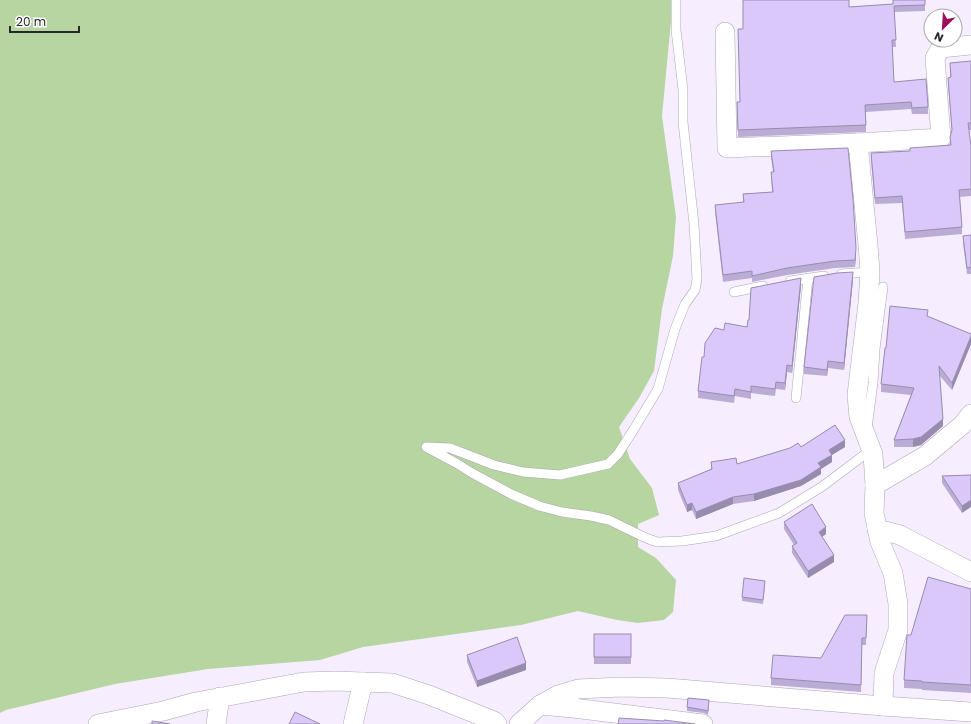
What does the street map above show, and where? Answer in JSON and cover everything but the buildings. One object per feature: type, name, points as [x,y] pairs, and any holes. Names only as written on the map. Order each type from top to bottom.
[{"type":"street","points":[[725,32],[728,148],[941,138],[934,58],[941,48],[971,45]]},
{"type":"street","points":[[858,143],[870,272],[868,303],[857,395],[859,417],[873,454],[875,485],[874,513],[877,529],[880,542],[893,573],[898,604],[898,630],[884,673],[883,706]]},
{"type":"street","points":[[875,485],[925,456],[962,425],[971,414]]},
{"type":"street","points":[[877,529],[900,536],[971,572]]},
{"type":"street","points":[[98,724],[163,711],[220,697],[304,682],[363,682],[392,683],[429,694],[494,721],[497,724]]},
{"type":"street","points":[[353,724],[363,682]]},
{"type":"street","points":[[519,724],[540,705],[558,695],[578,689],[621,687],[667,688],[971,712]]},
{"type":"street","points":[[216,724],[220,697]]},
{"type":"street","points":[[540,705],[703,724]]},
{"type":"lane","points":[[676,0],[676,30],[683,90],[683,122],[694,224],[698,279],[695,290],[685,304],[675,329],[658,389],[618,454],[608,464],[560,475],[523,472],[494,466],[450,448],[426,447],[511,494],[539,506],[562,512],[609,520],[657,542],[682,541],[716,536],[779,513],[811,494],[823,486],[869,442],[875,349],[883,287]]},
{"type":"lane","points":[[734,292],[808,278],[836,274],[870,272]]},
{"type":"lane","points":[[796,398],[808,278]]},
{"type":"green space","points":[[0,0],[673,0],[662,116],[676,217],[673,256],[662,309],[654,371],[639,398],[619,427],[630,459],[652,488],[659,515],[638,524],[638,547],[656,558],[676,580],[673,612],[664,620],[638,623],[578,611],[521,625],[363,647],[320,660],[208,669],[115,684],[6,710],[0,713]]}]
